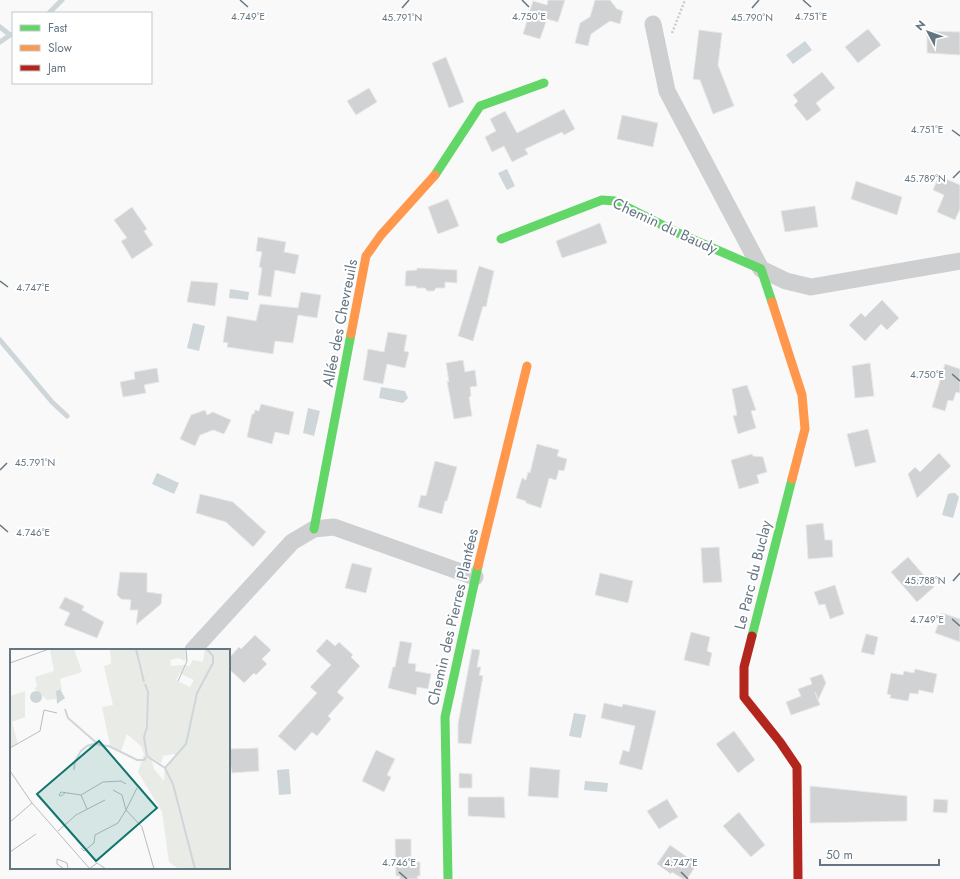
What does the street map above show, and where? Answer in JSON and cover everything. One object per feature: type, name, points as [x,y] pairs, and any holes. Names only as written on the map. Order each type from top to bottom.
[{"type":"street","points":[[653,24],[667,91],[761,269]]},
{"type":"street","name":"Allée des Chevreuils","points":[[314,529],[366,256],[381,236],[440,170],[480,106],[544,83]]},
{"type":"street","name":"Chemin du Baudy","points":[[501,239],[602,200],[609,199],[678,233],[786,281],[811,286],[960,261]]},
{"type":"street","name":"Le Parc du Buclay","points":[[761,269],[802,395],[805,429],[744,667],[744,697],[780,742],[797,767],[798,879]]},
{"type":"street","name":"Chemin des Pierres Plantées","points":[[448,879],[445,717],[475,577],[527,366]]},
{"type":"street","points":[[194,649],[292,542],[314,529],[334,527],[475,577]]},
{"type":"shaded area","points":[[805,41],[812,50],[793,64],[786,55]]},
{"type":"shaded area","points":[[507,169],[515,186],[507,190],[498,173]]},
{"type":"shaded area","points":[[230,289],[249,292],[248,300],[229,298]]},
{"type":"shaded area","points":[[193,323],[205,326],[199,351],[187,348]]},
{"type":"shaded area","points":[[381,387],[405,391],[408,398],[403,403],[379,398]]},
{"type":"shaded area","points":[[308,408],[320,411],[314,436],[303,433]]},
{"type":"shaded area","points":[[157,473],[179,483],[174,494],[152,484]]},
{"type":"shaded area","points":[[955,493],[959,497],[953,518],[942,515],[948,494]]},
{"type":"shaded area","points":[[574,713],[586,715],[581,738],[569,736]]},
{"type":"shaded area","points":[[289,769],[291,794],[279,795],[277,770]]},
{"type":"shaded area","points":[[585,781],[608,783],[607,792],[584,790]]},
{"type":"building","points":[[548,0],[565,0],[558,22],[547,19],[540,39],[523,34],[533,1],[547,5]]},
{"type":"building","points":[[595,0],[610,0],[617,9],[623,11],[620,24],[610,21],[591,34],[588,46],[575,43],[580,23],[590,17]]},
{"type":"building","points":[[868,29],[881,45],[858,63],[845,47]]},
{"type":"building","points":[[699,30],[722,33],[718,65],[734,106],[713,114],[700,80],[693,79]]},
{"type":"building","points":[[927,31],[960,32],[960,55],[927,53]]},
{"type":"building","points":[[446,57],[464,102],[449,108],[432,63]]},
{"type":"building","points":[[822,72],[835,88],[816,103],[821,110],[807,121],[794,105],[798,101],[793,95]]},
{"type":"building","points":[[369,88],[377,102],[356,115],[347,101]]},
{"type":"building","points":[[564,109],[575,129],[564,135],[562,132],[525,149],[528,154],[512,162],[504,146],[492,152],[485,137],[496,131],[490,119],[505,111],[517,133]]},
{"type":"building","points":[[622,115],[658,123],[653,147],[617,139]]},
{"type":"building","points":[[939,176],[960,185],[960,209],[955,220],[937,212],[944,195],[933,190]]},
{"type":"building","points":[[856,181],[902,197],[897,215],[851,199]]},
{"type":"building","points":[[448,199],[459,226],[438,234],[428,207]]},
{"type":"building","points":[[815,206],[818,227],[785,232],[781,211]]},
{"type":"building","points":[[132,207],[147,229],[144,231],[153,245],[132,259],[121,241],[127,238],[114,220]]},
{"type":"building","points":[[600,223],[607,243],[562,258],[556,241]]},
{"type":"building","points":[[258,237],[286,242],[284,252],[299,255],[295,274],[275,270],[271,297],[258,295],[262,268],[259,267],[262,252],[256,251]]},
{"type":"building","points":[[479,266],[494,271],[486,307],[483,306],[473,341],[458,336]]},
{"type":"building","points":[[417,268],[457,270],[457,283],[445,282],[445,288],[436,288],[434,291],[427,291],[425,288],[417,288],[416,286],[405,286],[406,271],[417,270]]},
{"type":"building","points":[[191,281],[218,283],[215,306],[187,302]]},
{"type":"building","points":[[301,292],[321,295],[317,318],[298,315],[293,343],[275,341],[273,354],[227,347],[228,343],[223,342],[227,316],[256,321],[260,304],[298,308]]},
{"type":"building","points":[[882,300],[899,318],[887,330],[881,324],[865,341],[849,325],[861,313],[865,317]]},
{"type":"building","points":[[388,332],[407,335],[404,351],[409,352],[405,368],[387,364],[383,384],[363,380],[368,349],[384,352]]},
{"type":"building","points":[[463,360],[465,372],[475,370],[477,386],[470,387],[471,396],[469,397],[472,416],[454,419],[447,381],[449,382],[446,363]]},
{"type":"building","points":[[870,363],[874,396],[855,398],[852,366]]},
{"type":"building","points":[[945,364],[960,369],[960,393],[956,392],[953,401],[948,400],[945,411],[932,407]]},
{"type":"building","points":[[157,368],[159,382],[144,385],[146,393],[123,397],[120,382],[135,379],[134,372]]},
{"type":"building","points":[[747,385],[756,410],[751,411],[756,428],[738,434],[733,416],[737,415],[732,389]]},
{"type":"building","points":[[261,404],[294,412],[289,435],[275,432],[272,444],[247,437],[252,414],[254,414],[255,410],[259,411]]},
{"type":"building","points":[[205,410],[207,415],[213,412],[231,420],[224,434],[213,430],[200,435],[195,446],[180,439],[191,415]]},
{"type":"building","points":[[868,429],[876,462],[855,467],[847,434]]},
{"type":"building","points":[[537,444],[559,450],[557,456],[567,459],[564,471],[559,470],[556,480],[549,478],[541,508],[516,498],[522,478],[526,480],[528,472],[530,473]]},
{"type":"building","points":[[939,453],[951,466],[917,498],[908,474],[915,467],[920,472]]},
{"type":"building","points":[[752,454],[753,456],[763,457],[767,472],[757,475],[759,483],[739,489],[731,460]]},
{"type":"building","points":[[435,461],[457,467],[442,514],[418,507],[421,495],[426,496]]},
{"type":"building","points":[[200,494],[233,502],[266,532],[253,547],[226,522],[196,513]]},
{"type":"building","points":[[823,523],[825,540],[832,540],[833,557],[808,559],[806,525]]},
{"type":"building","points":[[719,547],[722,582],[703,583],[701,548]]},
{"type":"building","points":[[908,557],[934,587],[917,602],[891,572]]},
{"type":"building","points":[[352,563],[372,568],[366,593],[345,588]]},
{"type":"building","points":[[120,572],[147,573],[147,592],[162,594],[161,604],[136,625],[138,610],[130,610],[131,600],[121,599],[117,595]]},
{"type":"building","points":[[600,573],[633,581],[628,603],[595,595]]},
{"type":"building","points":[[835,585],[844,614],[830,619],[825,604],[819,605],[814,592]]},
{"type":"building","points":[[65,597],[84,606],[82,610],[104,622],[97,638],[64,625],[70,613],[59,608]]},
{"type":"building","points":[[942,613],[960,619],[960,642],[935,633]]},
{"type":"building","points":[[691,632],[710,637],[707,651],[712,653],[709,666],[684,660]]},
{"type":"building","points":[[866,634],[878,637],[874,655],[861,652]]},
{"type":"building","points":[[255,635],[271,650],[262,659],[267,664],[256,675],[254,673],[244,683],[230,670],[230,657],[239,647],[241,649]]},
{"type":"building","points":[[327,639],[335,646],[339,642],[353,655],[351,657],[360,666],[337,692],[344,698],[328,716],[331,719],[317,736],[312,732],[295,751],[278,736],[317,693],[310,687],[331,665],[316,651]]},
{"type":"building","points":[[400,641],[412,643],[408,663],[416,664],[415,671],[431,674],[428,689],[417,687],[416,695],[388,688],[393,667],[395,667]]},
{"type":"building","points":[[472,649],[480,650],[477,667],[481,667],[479,675],[483,676],[471,744],[458,743],[458,724]]},
{"type":"building","points":[[915,669],[937,674],[933,693],[919,690],[918,694],[910,693],[908,701],[890,698],[891,695],[887,694],[891,673],[903,675],[904,671],[914,673]]},
{"type":"building","points":[[822,674],[826,683],[818,700],[820,705],[791,715],[786,702],[801,696],[798,689],[812,684],[810,678]]},
{"type":"building","points":[[604,703],[622,707],[623,704],[656,711],[642,770],[619,764],[623,750],[629,752],[635,726],[601,718]]},
{"type":"building","points":[[734,731],[755,760],[738,773],[716,744]]},
{"type":"building","points":[[258,748],[259,771],[232,773],[230,767],[230,749]]},
{"type":"building","points":[[376,750],[395,759],[387,775],[391,777],[384,792],[362,781]]},
{"type":"building","points":[[530,767],[560,770],[558,798],[528,796]]},
{"type":"building","points":[[459,773],[472,774],[472,788],[459,788]]},
{"type":"building","points":[[810,786],[907,796],[907,821],[810,823]]},
{"type":"building","points":[[468,797],[504,797],[505,818],[468,816]]},
{"type":"building","points":[[667,799],[678,817],[659,829],[647,811]]},
{"type":"building","points":[[934,799],[948,800],[947,813],[933,812]]},
{"type":"building","points":[[739,812],[765,845],[751,857],[723,826]]},
{"type":"building","points":[[395,839],[411,839],[411,862],[420,862],[420,876],[417,876],[418,879],[400,879],[400,876],[396,876]]},
{"type":"building","points":[[670,845],[697,864],[687,879],[683,879],[672,872],[671,874],[657,864]]},
{"type":"waterway","points":[[50,12],[62,0]]},
{"type":"waterway","points":[[0,27],[10,35],[12,34]]},
{"type":"waterway","points":[[0,42],[10,35]]},
{"type":"waterway","points":[[0,340],[52,402],[67,416]]},
{"type":"traffic: fast","points":[[435,175],[480,106],[544,83]]},
{"type":"traffic: fast","points":[[501,239],[602,200],[615,201],[678,233],[761,269],[772,302]]},
{"type":"traffic: fast","points":[[314,529],[351,334]]},
{"type":"traffic: fast","points":[[752,636],[792,479]]},
{"type":"traffic: fast","points":[[448,879],[445,717],[478,566]]},
{"type":"traffic: slow","points":[[351,334],[366,256],[381,235],[435,175]]},
{"type":"traffic: slow","points":[[772,302],[802,395],[805,429],[792,479]]},
{"type":"traffic: slow","points":[[478,566],[527,366]]},
{"type":"traffic: jam","points":[[752,636],[744,667],[744,697],[780,742],[797,767],[798,879]]}]
